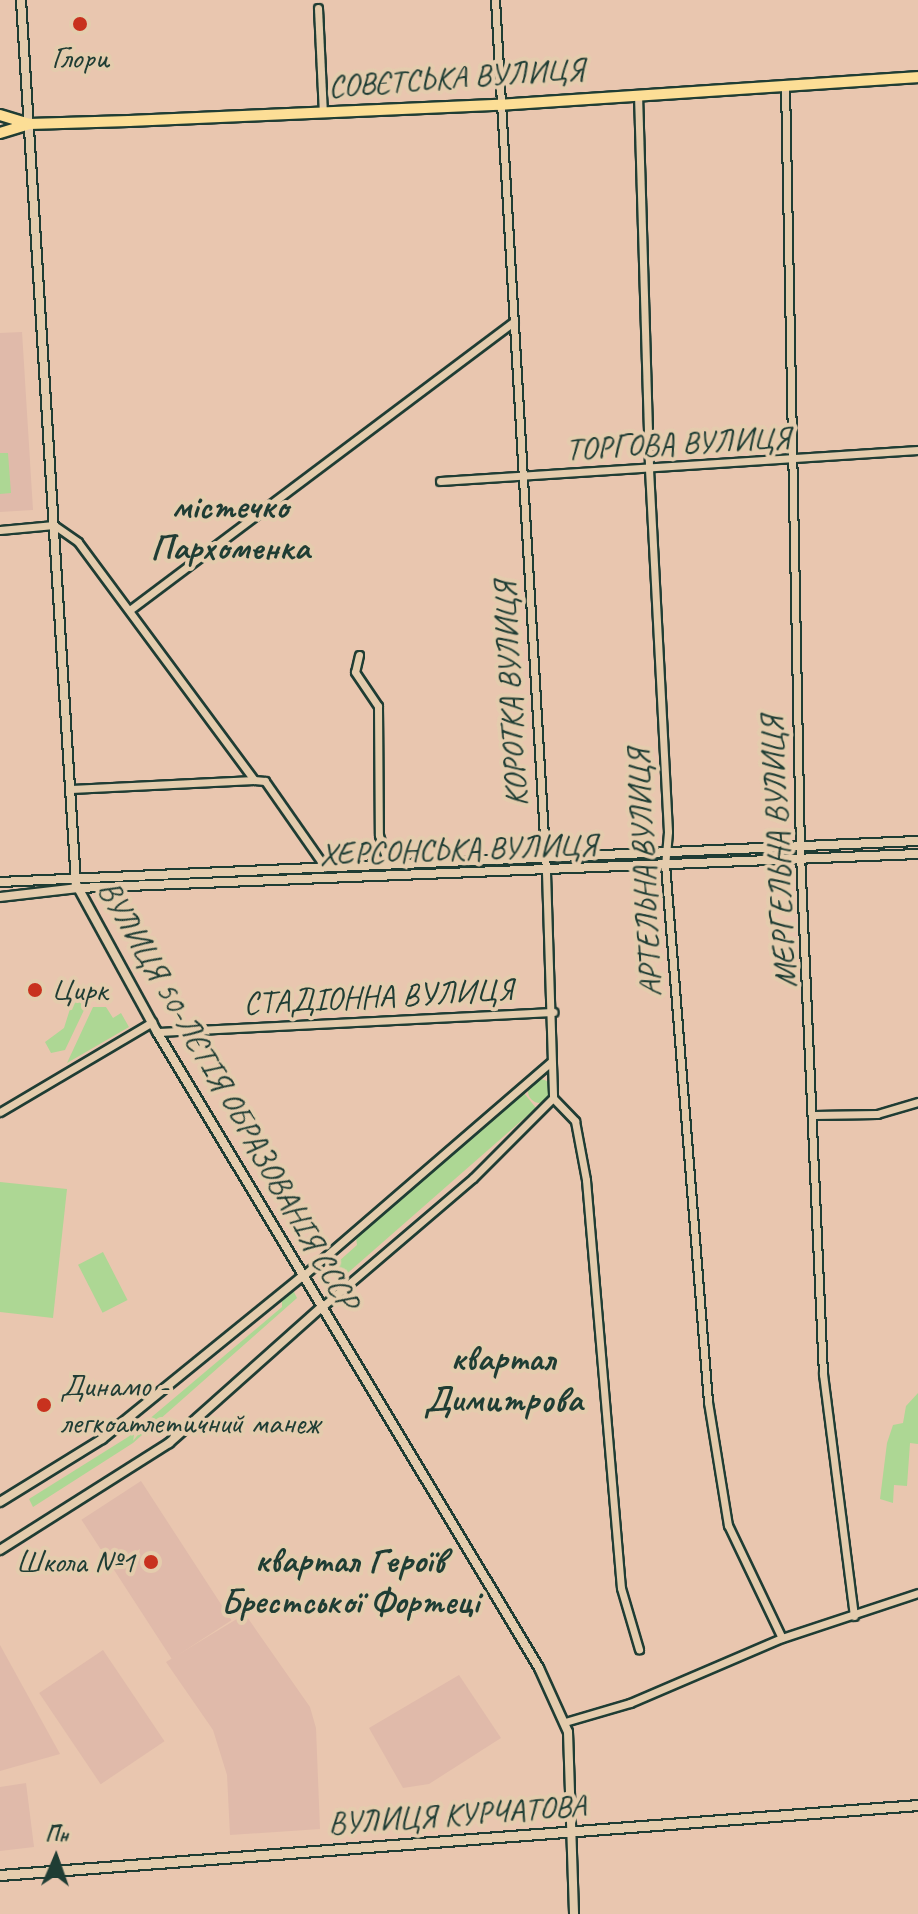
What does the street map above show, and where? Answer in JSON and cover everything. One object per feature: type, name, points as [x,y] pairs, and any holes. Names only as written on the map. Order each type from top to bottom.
[{"type":"main road","name":"СОВЄТСЬКА ВУЛИЦЯ","points":[[0,115],[29,124],[323,113],[499,105],[638,92],[918,77]]},
{"type":"main road","points":[[0,133],[29,124]]},
{"type":"main road","name":"ВУЛИЦЯ КУРЧАТОВА","points":[[0,1875],[918,1805]]},
{"type":"street","name":"ВУЛИЦЯ 50-ЛЄТІЯ ОБРАЗОВАНІЯ СССР","points":[[21,0],[78,888],[157,1032],[539,1668],[565,1722],[574,1914]]},
{"type":"street","name":"КОРОТКА ВУЛИЦЯ","points":[[495,0],[546,872],[553,1012],[553,1098]]},
{"type":"street","points":[[318,8],[323,113]]},
{"type":"street","name":"МЕРГЕЛЬНА ВУЛИЦЯ","points":[[785,84],[790,461],[801,862],[823,1374],[854,1616]]},
{"type":"street","name":"АРТЕЛЬНА ВУЛИЦЯ","points":[[638,92],[665,864],[708,1402],[728,1525],[782,1638]]},
{"type":"street","points":[[131,609],[513,322]]},
{"type":"street","name":"ТОРГОВА ВУЛИЦЯ","points":[[440,481],[790,461],[918,450]]},
{"type":"street","points":[[0,530],[54,525],[78,542],[131,609],[254,780]]},
{"type":"street","points":[[359,655],[355,672],[378,706],[379,835],[388,865]]},
{"type":"street","points":[[71,789],[265,781],[325,867]]},
{"type":"street","name":"ХЕРСОНСЬКА ВУЛИЦЯ","points":[[0,882],[76,875],[388,865],[918,841]]},
{"type":"street","name":"ХЕРСОНСЬКА ВУЛИЦЯ","points":[[0,897],[78,888],[546,872],[665,864],[801,862],[918,854]]},
{"type":"street","name":"СТАДІОННА ВУЛИЦЯ","points":[[157,1032],[553,1012]]},
{"type":"street","points":[[0,1112],[152,1022]]},
{"type":"street","points":[[0,1502],[102,1439],[304,1275],[551,1062]]},
{"type":"street","points":[[0,1550],[169,1443],[473,1178],[553,1098],[575,1121],[586,1180],[621,1588],[639,1649]]},
{"type":"street","points":[[814,1115],[877,1114],[918,1102]]},
{"type":"street","points":[[565,1722],[654,1694],[782,1638],[918,1593]]},
{"type":"shaded area","points":[[22,332],[33,510],[0,512],[0,333]]},
{"type":"shaded area","name":"Школа №1","points":[[141,1481],[231,1620],[172,1659],[81,1520]]},
{"type":"shaded area","points":[[245,1614],[310,1707],[316,1728],[320,1829],[230,1835],[227,1775],[213,1730],[166,1662]]},
{"type":"shaded area","points":[[0,1645],[60,1754],[0,1771]]},
{"type":"shaded area","points":[[103,1650],[165,1741],[101,1784],[39,1693]]},
{"type":"shaded area","points":[[459,1675],[501,1738],[429,1784],[403,1788],[369,1728]]},
{"type":"shaded area","points":[[26,1783],[34,1847],[0,1851],[0,1787]]},
{"type":"green space","points":[[0,453],[8,453],[11,493],[0,494]]},
{"type":"green space","points":[[75,993],[85,1008],[65,1050],[51,1053],[45,1042],[64,1028]]},
{"type":"green space","points":[[93,1007],[106,1007],[113,1018],[121,1013],[129,1027],[67,1063]]},
{"type":"green space","points":[[540,1079],[548,1083],[552,1091],[548,1099],[540,1103],[532,1099],[528,1091],[532,1083]]},
{"type":"green space","points":[[524,1093],[536,1108],[342,1278],[330,1262],[338,1262],[357,1245],[356,1237]]},
{"type":"green space","points":[[0,1182],[67,1189],[53,1318],[0,1312]]},
{"type":"green space","points":[[103,1252],[128,1300],[103,1313],[78,1265]]},
{"type":"green space","points":[[293,1290],[297,1298],[133,1443],[33,1507],[29,1499],[128,1437],[282,1307],[282,1299]]},
{"type":"green space","points":[[918,1393],[918,1444],[910,1443],[907,1486],[894,1485],[893,1503],[880,1499],[887,1443],[893,1425],[903,1423],[906,1406]]},
{"type":"place","name":"Глори","points":[[80,24]]},
{"type":"place","name":"Цирк","points":[[35,990]]},
{"type":"place","name":"Динамо - легкоатлетичний манеж","points":[[44,1405]]},
{"type":"place","name":"Школа №1","points":[[151,1562]]},
{"type":"district","name":"містечко Пархоменка","points":[[230,526]]},
{"type":"district","name":"квартал Димитрова","points":[[503,1378]]},
{"type":"district","name":"квартал Героїв Брестської Фортеці","points":[[350,1580]]}]
